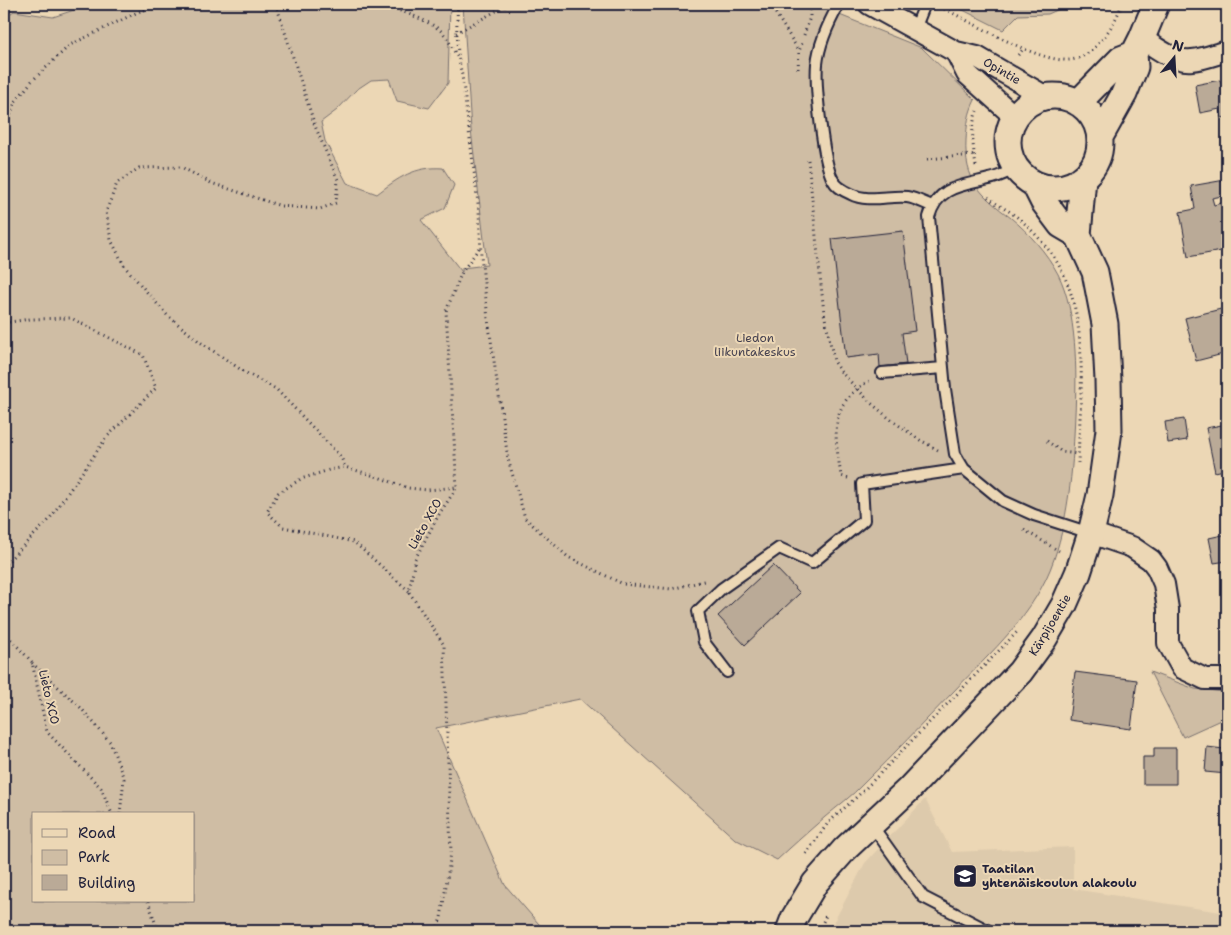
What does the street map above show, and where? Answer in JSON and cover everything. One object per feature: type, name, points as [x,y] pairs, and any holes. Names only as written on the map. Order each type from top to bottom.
[{"type":"street","name":"Opintie","points":[[869,4],[956,52],[977,57],[1046,97]]},
{"type":"street","points":[[1100,137],[1128,85],[1135,67],[1138,46],[1156,4]]},
{"type":"street","points":[[1138,46],[1181,59],[1192,60],[1227,51]]},
{"type":"street","points":[[1078,103],[1121,59],[1138,46]]},
{"type":"street","name":"Opintie","points":[[956,52],[967,74],[1015,117]]},
{"type":"street","points":[[1058,96],[1078,103],[1089,112],[1096,124],[1100,137],[1100,149],[1096,162],[1090,171],[1075,184],[1062,188],[1048,188],[1035,185],[1015,169],[1010,156],[1008,142],[1010,129],[1015,117],[1034,100],[1046,97],[1058,96]]},
{"type":"street","name":"Kärpijoentie","points":[[789,931],[794,918],[822,874],[870,824],[909,789],[1020,672],[1044,640],[1064,605],[1078,573],[1091,533],[1102,488],[1109,430],[1105,324],[1095,272],[1078,235],[1083,178]]},
{"type":"street","points":[[1035,185],[1043,201],[1061,226],[1078,235]]},
{"type":"street","points":[[1091,533],[1132,547],[1150,560],[1157,568],[1164,584],[1168,609],[1168,643],[1182,668],[1204,679],[1227,679]]},
{"type":"lane","points":[[839,4],[821,47],[817,64],[824,152],[828,169],[834,182],[853,195],[873,198],[908,197],[932,206]]},
{"type":"lane","points":[[915,29],[925,4]]},
{"type":"lane","points":[[1015,169],[993,178],[960,186],[939,197],[932,206],[929,218],[945,389],[956,454],[964,470],[1003,501],[1034,516],[1091,533]]},
{"type":"lane","points":[[882,373],[943,368]]},
{"type":"lane","points":[[727,672],[704,642],[698,611],[721,589],[779,548],[812,562],[864,520],[862,484],[964,470]]},
{"type":"lane","points":[[870,824],[923,897],[989,931]]},
{"type":"path","points":[[4,134],[15,102],[32,81],[70,46],[138,12],[161,4]]},
{"type":"path","points":[[276,4],[315,126],[338,180],[336,204],[320,209],[281,206],[211,183],[181,167],[139,168],[117,183],[106,212],[110,240],[125,267],[167,315],[200,342],[246,373],[276,389],[341,457],[345,467]]},
{"type":"path","points":[[376,4],[395,8],[428,23],[442,32],[458,59]]},
{"type":"path","points":[[458,4],[456,33],[458,59],[462,75],[479,211],[488,318],[508,459],[525,518],[568,557],[623,584],[671,590],[705,581],[721,589]]},
{"type":"path","points":[[456,33],[510,4]]},
{"type":"path","points":[[765,4],[773,9],[799,51]]},
{"type":"path","points":[[773,9],[793,4]]},
{"type":"path","points":[[798,71],[799,51],[810,17],[810,4]]},
{"type":"path","points":[[937,6],[1037,54],[1056,59],[1071,60],[1082,56],[1099,43],[1117,19],[1122,4]]},
{"type":"path","points":[[977,173],[973,129],[978,108]]},
{"type":"path","points":[[927,159],[974,156]]},
{"type":"path","points":[[808,158],[824,313],[834,361],[841,372],[856,388],[884,414],[920,440],[939,450],[956,454]]},
{"type":"path","points":[[983,190],[991,200],[1014,214],[1048,250],[1063,273],[1070,293],[1080,344],[1082,393],[1078,472]]},
{"type":"path","points":[[436,931],[441,918],[451,853],[444,645],[409,592],[354,542],[282,527],[267,512],[278,493],[301,478],[345,467],[408,488],[428,490],[457,487],[446,311],[462,272],[481,245]]},
{"type":"path","points":[[4,323],[30,319],[71,318],[143,355],[156,388],[107,437],[48,521],[4,565],[4,569]]},
{"type":"path","points":[[862,484],[841,476],[835,437],[837,420],[843,403],[856,388],[870,380]]},
{"type":"path","points":[[1047,441],[1062,452],[1078,454]]},
{"type":"path","name":"Lieto XCO","points":[[409,592],[415,560],[438,516],[457,487]]},
{"type":"path","points":[[1060,557],[1063,547]]},
{"type":"path","points":[[822,874],[803,858],[828,823],[863,791],[1005,645],[1023,624]]},
{"type":"path","name":"Lieto XCO","points":[[4,632],[32,662],[47,732],[101,788],[111,812]]},
{"type":"path","points":[[32,662],[81,708],[110,742],[124,779],[120,812]]},
{"type":"path","points":[[148,902],[158,931]]},
{"type":"shaded area","name":"Taatilan yhtenäiskoulun alakoulu","points":[[925,799],[952,852],[1073,847],[1073,889],[1227,913],[1227,931],[829,931],[865,863]]},
{"type":"green space","name":"Liedon liikuntakeskus","points":[[92,4],[450,4],[448,83],[429,108],[397,101],[389,79],[371,80],[356,90],[337,110],[321,122],[325,141],[347,183],[377,194],[407,174],[424,169],[443,168],[454,185],[445,208],[421,220],[462,272],[462,268],[487,265],[471,130],[463,4],[812,4],[922,48],[975,100],[967,124],[966,154],[971,177],[976,186],[991,202],[1024,230],[1043,251],[1058,274],[1069,306],[1076,361],[1070,487],[1064,523],[1054,559],[1036,597],[997,647],[886,761],[854,793],[777,860],[735,839],[580,699],[436,728],[505,885],[545,931],[4,931],[4,18],[14,11],[53,17]]},
{"type":"green space","points":[[951,4],[1064,4],[1064,7],[1048,14],[1018,15],[1003,30]]},
{"type":"green space","points":[[1150,672],[1195,689],[1227,692],[1227,717],[1183,737]]},
{"type":"building","points":[[1220,80],[1222,87],[1227,86],[1227,117],[1222,118],[1220,109],[1200,113],[1195,85]]},
{"type":"building","points":[[1225,180],[1227,195],[1212,198],[1214,205],[1221,203],[1227,237],[1227,250],[1188,257],[1180,212],[1195,209],[1191,186]]},
{"type":"building","points":[[903,231],[915,331],[902,333],[906,364],[880,367],[879,354],[846,358],[832,239]]},
{"type":"building","points":[[1221,309],[1227,334],[1227,372],[1223,354],[1196,361],[1185,318]]},
{"type":"building","points":[[1184,419],[1187,440],[1168,443],[1165,422]]},
{"type":"building","points":[[1227,424],[1227,484],[1224,470],[1215,472],[1206,428]]},
{"type":"building","points":[[1227,534],[1227,561],[1214,563],[1209,538]]},
{"type":"building","points":[[773,565],[800,593],[745,645],[718,616]]},
{"type":"building","points":[[1075,672],[1137,680],[1131,729],[1069,720]]},
{"type":"building","points":[[1207,747],[1224,749],[1223,762],[1227,762],[1227,774],[1205,772]]},
{"type":"building","points":[[1154,748],[1176,748],[1176,784],[1143,784],[1143,757],[1154,757]]},
{"type":"place","name":"Taatilan yhtenäiskoulun alakoulu","points":[[965,876]]}]
